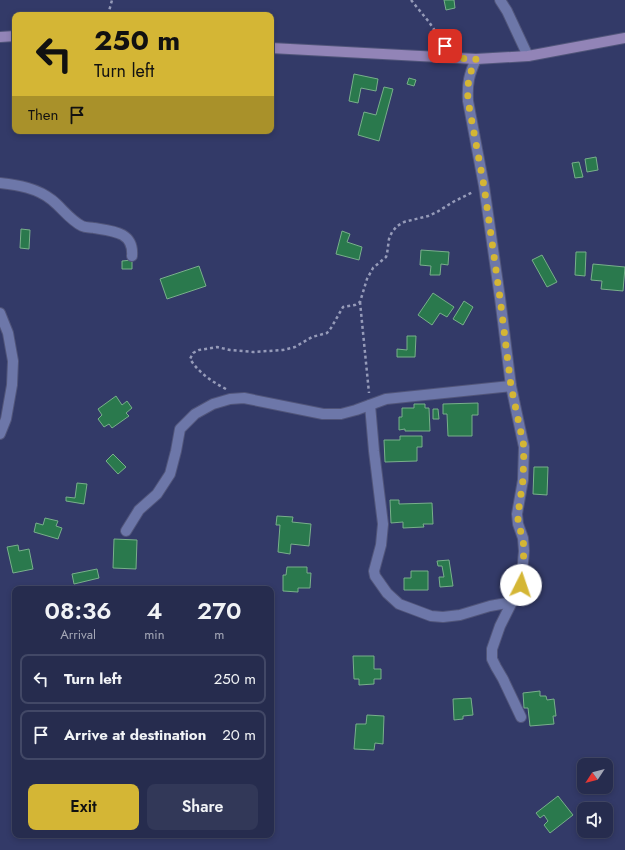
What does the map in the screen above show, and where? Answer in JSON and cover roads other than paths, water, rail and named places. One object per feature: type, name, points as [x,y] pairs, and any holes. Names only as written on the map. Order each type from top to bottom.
[{"type":"main road","points":[[0,37],[12,36]]},
{"type":"main road","points":[[274,48],[476,59],[528,56],[625,38]]},
{"type":"street","points":[[500,0],[507,11],[528,56]]},
{"type":"street","points":[[476,59],[469,73],[467,89],[470,114],[484,186],[511,386],[524,447],[523,480],[518,514],[518,524],[523,538],[524,551],[521,585],[500,626],[492,649],[492,659],[521,717]]},
{"type":"street","points":[[0,183],[28,188],[43,194],[52,200],[69,217],[84,227],[112,231],[123,235],[128,238],[133,249],[132,256]]},
{"type":"street","points":[[0,313],[8,333],[13,361],[12,385],[6,419],[0,434]]},
{"type":"street","points":[[126,531],[138,510],[157,494],[170,474],[180,429],[195,414],[213,404],[230,399],[244,398],[323,414],[340,414],[386,399],[511,386]]},
{"type":"street","points":[[370,404],[383,524],[381,544],[374,571],[375,576],[387,593],[399,604],[431,616],[443,617],[460,615],[490,606],[512,602]]}]
